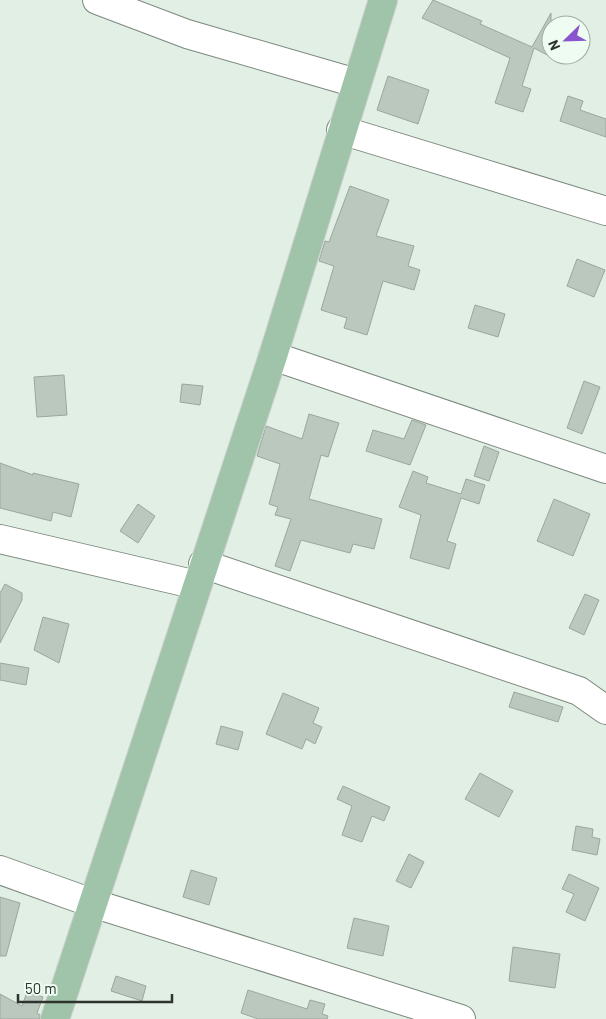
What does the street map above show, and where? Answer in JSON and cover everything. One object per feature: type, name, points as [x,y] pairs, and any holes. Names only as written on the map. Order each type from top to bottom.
[{"type":"main road","points":[[55,1019],[273,356],[341,130],[383,0]]},
{"type":"street","points":[[97,0],[187,34],[356,83]]},
{"type":"street","points":[[341,130],[606,212]]},
{"type":"street","points":[[273,356],[606,469]]},
{"type":"street","points":[[0,539],[200,574],[579,691],[606,710]]},
{"type":"street","points":[[0,870],[92,903],[461,1019]]},
{"type":"building","points":[[433,0],[482,21],[480,24],[532,47],[541,31],[541,52],[534,48],[522,86],[531,89],[523,112],[495,103],[510,58],[422,18]]},
{"type":"building","points":[[388,76],[429,90],[418,124],[377,110]]},
{"type":"building","points":[[568,96],[583,101],[580,110],[606,119],[606,137],[560,121]]},
{"type":"building","points":[[350,186],[389,200],[376,236],[414,246],[408,266],[420,270],[414,290],[383,281],[367,335],[344,328],[347,318],[321,310],[334,266],[319,261],[325,241],[329,242]]},
{"type":"building","points":[[577,259],[605,270],[594,297],[567,286]]},
{"type":"building","points":[[475,305],[505,314],[498,337],[468,328]]},
{"type":"building","points":[[64,375],[67,415],[37,417],[34,377]]},
{"type":"building","points":[[584,381],[600,387],[582,434],[567,428]]},
{"type":"building","points":[[182,384],[203,386],[200,405],[180,402]]},
{"type":"building","points":[[309,414],[339,423],[328,457],[321,455],[309,499],[382,519],[374,549],[353,544],[350,553],[301,540],[290,571],[275,566],[291,519],[275,515],[278,507],[269,504],[280,464],[257,456],[266,426],[302,439]]},
{"type":"building","points":[[412,420],[426,425],[410,465],[366,451],[373,430],[404,439]]},
{"type":"building","points":[[484,446],[499,452],[489,481],[474,476]]},
{"type":"building","points":[[0,463],[33,475],[33,473],[79,484],[71,517],[53,512],[51,521],[0,508]]},
{"type":"building","points":[[413,471],[428,477],[426,483],[461,494],[466,479],[485,485],[479,504],[461,498],[447,541],[456,544],[449,569],[410,558],[421,515],[399,507]]},
{"type":"building","points":[[554,499],[590,514],[573,556],[537,541]]},
{"type":"building","points":[[138,504],[155,516],[138,543],[120,531]]},
{"type":"building","points":[[5,584],[22,593],[22,600],[0,643],[0,593]]},
{"type":"building","points":[[585,594],[599,600],[584,635],[569,628]]},
{"type":"building","points":[[43,617],[69,624],[59,663],[34,650]]},
{"type":"building","points":[[0,663],[29,668],[26,685],[0,680]]},
{"type":"building","points":[[514,692],[563,707],[558,722],[509,707]]},
{"type":"building","points":[[283,693],[319,708],[313,723],[322,727],[315,744],[306,739],[302,749],[266,734]]},
{"type":"building","points":[[221,726],[243,732],[238,750],[216,744]]},
{"type":"building","points":[[480,773],[513,791],[499,817],[465,799]]},
{"type":"building","points":[[343,786],[390,807],[384,821],[372,816],[362,842],[342,835],[352,806],[337,799]]},
{"type":"building","points":[[576,826],[593,829],[592,837],[600,839],[597,855],[572,850]]},
{"type":"building","points":[[409,854],[424,862],[411,888],[396,881]]},
{"type":"building","points":[[191,870],[217,878],[209,905],[183,897]]},
{"type":"building","points":[[569,874],[599,888],[585,921],[566,912],[574,894],[562,889]]},
{"type":"building","points":[[0,897],[20,903],[6,956],[0,956]]},
{"type":"building","points":[[354,918],[389,926],[383,956],[347,948]]},
{"type":"building","points":[[513,947],[560,954],[555,988],[509,981]]},
{"type":"building","points":[[116,976],[146,986],[142,1001],[111,991]]},
{"type":"building","points":[[248,990],[307,1009],[310,1000],[325,1004],[322,1014],[328,1016],[327,1019],[258,1019],[241,1013]]},
{"type":"building","points":[[27,992],[43,997],[37,1013],[40,1015],[40,1019],[0,1019],[0,994],[22,1006]]}]
